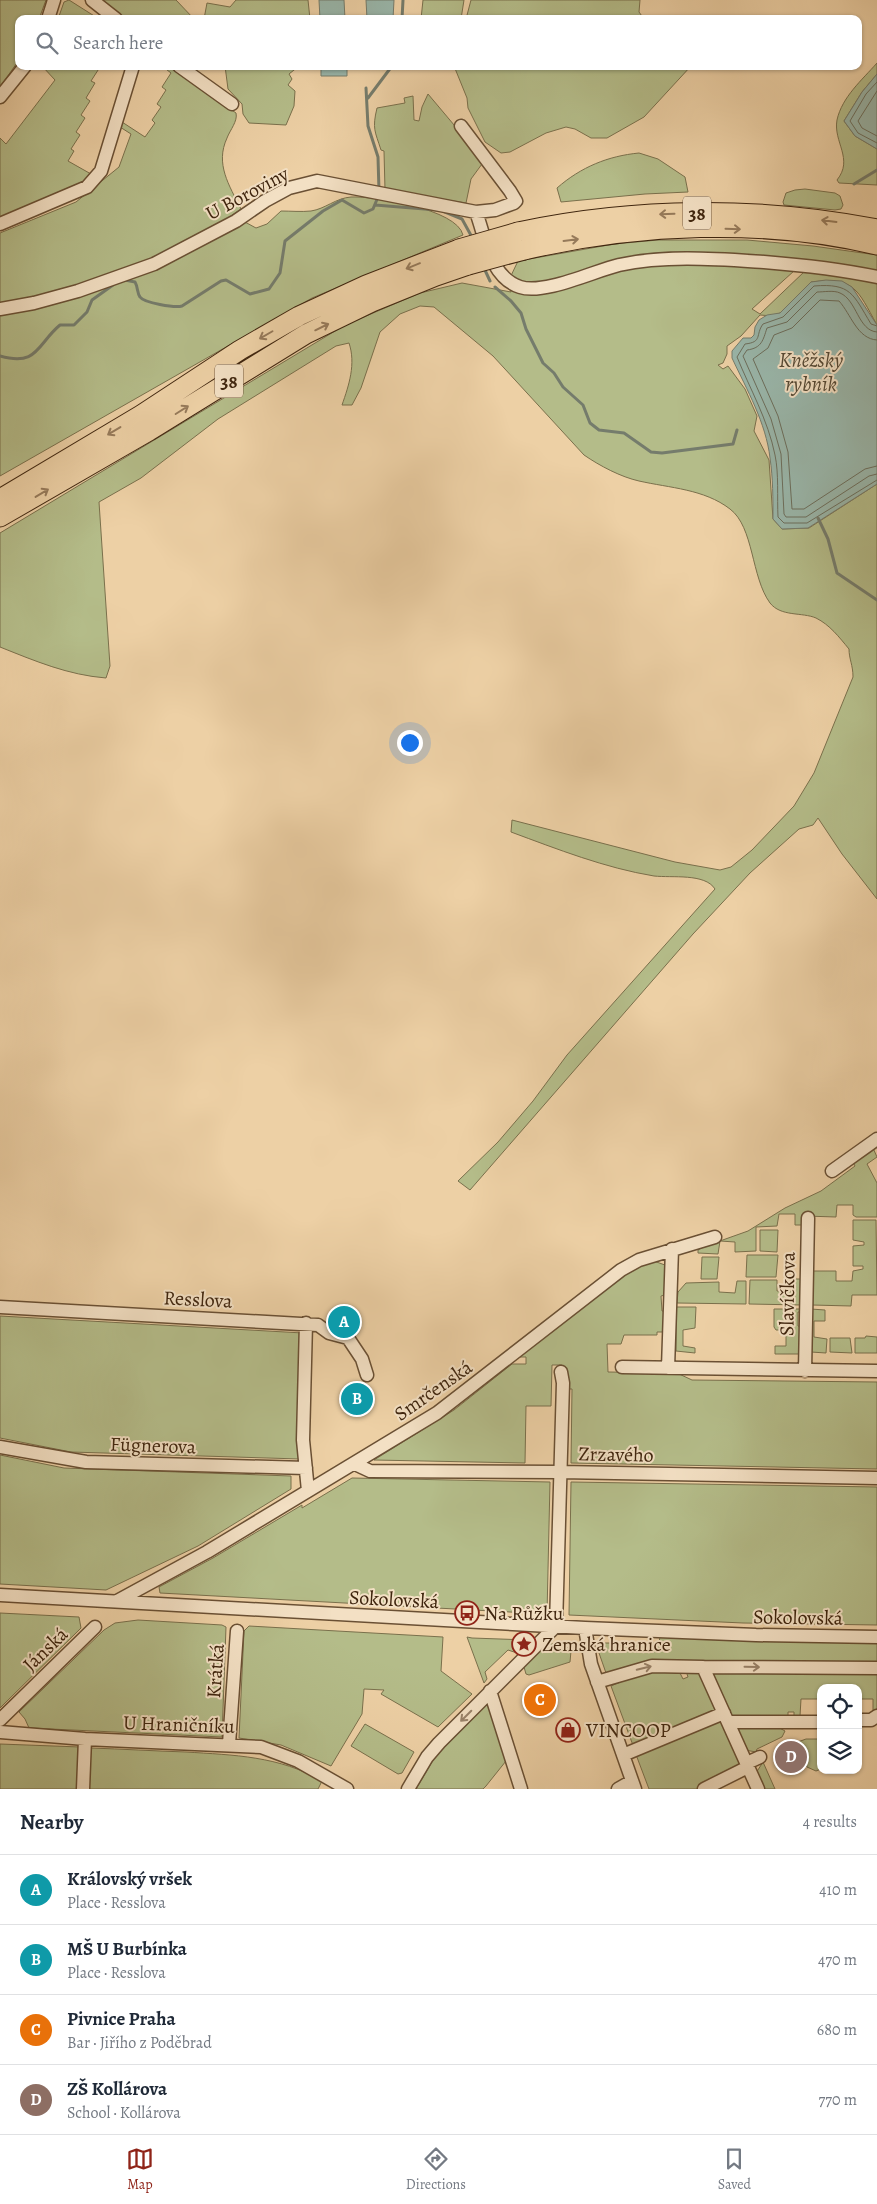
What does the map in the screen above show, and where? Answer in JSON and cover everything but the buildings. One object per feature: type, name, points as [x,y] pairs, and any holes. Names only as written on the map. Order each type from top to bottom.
[{"type":"highway","name":"38","points":[[0,517],[149,431],[306,334],[518,232],[564,222],[623,216],[698,213],[773,214],[877,229]]},
{"type":"highway","name":"38","points":[[0,499],[141,415],[240,350],[300,316],[366,285],[463,257],[524,250],[564,241],[699,228],[775,230],[850,239],[877,245]]},
{"type":"street","points":[[49,15],[54,0]]},
{"type":"street","points":[[92,0],[111,15]]},
{"type":"street","points":[[0,97],[22,70]]},
{"type":"street","points":[[0,224],[87,187],[101,171],[132,70]]},
{"type":"street","points":[[185,70],[232,104]]},
{"type":"street","name":"U Boroviny","points":[[0,309],[34,303],[78,291],[154,264],[236,221],[265,201],[301,184],[318,181],[476,212],[495,210],[516,201],[499,174],[461,126]]},
{"type":"street","points":[[476,212],[497,270],[507,281],[531,290],[548,287],[621,264],[695,259],[790,264],[842,270],[877,277]]},
{"type":"street","points":[[832,1171],[877,1139]]},
{"type":"street","name":"Slavíčkova","points":[[805,1371],[808,1218]]},
{"type":"street","name":"Smrčenská","points":[[115,1602],[207,1552],[437,1413],[621,1270],[639,1260],[715,1237]]},
{"type":"street","points":[[668,1368],[672,1249]]},
{"type":"street","name":"Resslova","points":[[0,1308],[318,1325],[329,1333],[348,1338],[362,1359],[366,1375]]},
{"type":"street","points":[[306,1323],[303,1440],[308,1491]]},
{"type":"street","points":[[622,1367],[877,1371]]},
{"type":"street","points":[[408,1789],[427,1757],[556,1626],[563,1383],[561,1372]]},
{"type":"street","name":"Fügnerova","points":[[0,1447],[86,1462],[306,1468]]},
{"type":"street","name":"Zrzavého","points":[[355,1464],[370,1471],[560,1472],[877,1478]]},
{"type":"street","name":"Sokolovská","points":[[0,1595],[585,1628],[756,1635],[877,1637]]},
{"type":"street","name":"Jánská","points":[[0,1720],[95,1627]]},
{"type":"street","points":[[585,1628],[591,1664],[634,1785],[618,1789]]},
{"type":"street","name":"Krátká","points":[[229,1744],[237,1631]]},
{"type":"street","points":[[597,1682],[652,1666],[877,1668]]},
{"type":"street","points":[[703,1667],[758,1789]]},
{"type":"street","points":[[490,1692],[521,1789]]},
{"type":"street","points":[[862,1720],[871,1720],[877,1716]]},
{"type":"street","points":[[623,1755],[726,1717],[785,1724],[817,1722]]},
{"type":"street","name":"U Hraničníku","points":[[0,1732],[85,1739],[229,1744],[261,1747],[278,1752],[347,1789]]},
{"type":"street","points":[[83,1789],[85,1739]]},
{"type":"street","points":[[704,1789],[760,1757]]},
{"type":"green space","points":[[0,0],[46,0],[40,15],[15,15],[15,66],[0,87]]},
{"type":"green space","points":[[69,0],[93,15],[59,15],[64,2]]},
{"type":"green space","points":[[101,0],[176,0],[190,15],[122,15]]},
{"type":"green space","points":[[236,0],[308,0],[310,15],[205,15],[207,3],[230,7]]},
{"type":"green space","points":[[423,0],[464,0],[462,15],[421,15]]},
{"type":"green space","points":[[471,0],[640,0],[639,12],[641,15],[467,15]]},
{"type":"green space","points":[[877,63],[877,74],[862,92],[844,121],[855,136],[877,149],[877,185],[839,183],[837,180],[844,165],[837,120],[848,96]]},
{"type":"green space","points":[[46,70],[98,70],[91,81],[95,83],[86,98],[90,101],[81,115],[85,118],[76,132],[80,135],[71,149],[74,151],[68,161],[91,174],[81,184],[0,218],[0,138],[6,144],[55,80]]},
{"type":"green space","points":[[167,70],[177,70],[236,113],[236,119],[227,138],[222,157],[225,174],[241,209],[232,215],[256,228],[267,224],[281,211],[311,211],[335,201],[351,197],[362,197],[395,202],[431,211],[457,226],[463,235],[312,298],[0,476],[0,233],[76,202],[119,167],[131,134],[120,127],[122,122],[145,137],[155,123],[152,120],[161,107],[157,104],[166,90],[162,87],[171,73]]},
{"type":"green space","points":[[226,70],[294,70],[289,74],[292,79],[288,85],[295,91],[294,106],[286,125],[249,123],[243,114],[242,104],[228,89]]},
{"type":"green space","points":[[456,70],[687,70],[644,117],[607,138],[591,138],[575,129],[566,127],[546,133],[510,152],[501,153],[485,142],[468,108],[467,98]]},
{"type":"green space","points":[[428,94],[465,138],[482,164],[471,179],[466,203],[385,190],[384,151],[381,150],[375,130],[377,108],[405,103],[404,98],[413,96],[414,120],[419,121],[422,107]]},
{"type":"green space","points":[[639,153],[658,159],[685,177],[688,192],[561,202],[557,188],[585,168],[616,157]]},
{"type":"green space","points":[[805,189],[835,193],[840,196],[843,205],[841,209],[835,210],[784,205],[786,193]]},
{"type":"green space","points":[[658,240],[747,240],[813,246],[877,255],[877,273],[805,261],[752,309],[760,314],[805,271],[877,281],[877,325],[859,294],[853,288],[837,282],[811,282],[780,313],[773,316],[760,315],[741,336],[727,346],[727,354],[723,363],[718,365],[723,369],[728,366],[745,389],[757,416],[754,431],[769,460],[773,519],[782,529],[809,528],[877,484],[877,899],[842,854],[818,818],[813,825],[799,829],[750,873],[693,934],[470,1190],[458,1181],[498,1142],[533,1101],[567,1055],[715,889],[704,880],[696,878],[636,873],[581,857],[511,832],[512,820],[675,862],[720,870],[731,867],[752,850],[794,806],[814,773],[853,677],[849,649],[826,624],[816,618],[792,614],[780,610],[770,603],[759,580],[744,528],[738,517],[730,509],[720,502],[698,493],[625,477],[584,455],[493,356],[434,307],[420,306],[400,314],[380,332],[361,388],[352,405],[342,405],[352,367],[349,343],[336,346],[218,419],[141,478],[99,502],[110,666],[106,678],[65,671],[0,647],[0,533],[345,325],[420,293],[462,283],[511,292],[508,282],[518,261],[614,244]]},
{"type":"green space","points":[[873,1148],[877,1157],[867,1164],[877,1183],[877,1217],[856,1217],[853,1215],[853,1205],[837,1205],[836,1217],[805,1216],[804,1225],[795,1225],[795,1214],[779,1214],[777,1226],[756,1227],[756,1251],[735,1252],[735,1242],[720,1241],[718,1254],[698,1253],[698,1250],[703,1247],[748,1231],[785,1208],[821,1191],[855,1166],[853,1162]]},
{"type":"green space","points":[[853,1220],[876,1220],[877,1295],[852,1295],[851,1306],[812,1305],[812,1271],[836,1271],[836,1281],[852,1281],[853,1271],[863,1269],[863,1266],[853,1266],[853,1246],[864,1245],[864,1242],[853,1240]]},
{"type":"green space","points":[[760,1230],[778,1230],[777,1252],[760,1251]]},
{"type":"green space","points":[[747,1255],[778,1255],[776,1277],[746,1277]]},
{"type":"green space","points":[[702,1257],[719,1257],[717,1279],[701,1279]]},
{"type":"green space","points":[[651,1260],[665,1265],[665,1295],[661,1296],[662,1311],[664,1311],[664,1332],[657,1332],[657,1335],[624,1335],[621,1344],[607,1344],[608,1372],[677,1373],[692,1380],[877,1382],[877,1469],[571,1463],[572,1389],[566,1389],[562,1365],[552,1365],[551,1406],[526,1406],[525,1463],[374,1460],[454,1410],[512,1364],[526,1364],[526,1357],[516,1357],[622,1274]]},
{"type":"green space","points":[[796,1279],[803,1279],[801,1305],[749,1304],[750,1280],[777,1280],[777,1291],[793,1291]]},
{"type":"green space","points":[[737,1281],[746,1281],[746,1304],[677,1303],[678,1292],[686,1283],[719,1282],[719,1292],[735,1293]]},
{"type":"green space","points":[[676,1307],[696,1307],[695,1328],[683,1330],[683,1346],[695,1348],[695,1353],[676,1351]]},
{"type":"green space","points":[[774,1309],[803,1309],[803,1312],[798,1312],[798,1326],[803,1327],[802,1352],[798,1354],[775,1354],[775,1346],[786,1346],[786,1330],[776,1330],[774,1327]]},
{"type":"green space","points":[[811,1309],[825,1310],[825,1321],[814,1321],[814,1337],[827,1339],[826,1353],[811,1352]]},
{"type":"green space","points":[[0,1316],[303,1333],[300,1459],[71,1452],[0,1438]]},
{"type":"green space","points":[[866,1336],[877,1337],[877,1353],[855,1353],[855,1338],[865,1338]]},
{"type":"green space","points":[[830,1338],[850,1338],[852,1353],[830,1352]]},
{"type":"green space","points":[[0,1455],[64,1468],[291,1476],[291,1489],[198,1546],[106,1590],[0,1584]]},
{"type":"green space","points":[[352,1478],[550,1482],[547,1614],[160,1593],[159,1587],[213,1558],[302,1505],[302,1508]]},
{"type":"green space","points":[[571,1482],[877,1487],[877,1625],[743,1623],[569,1615]]},
{"type":"green space","points":[[0,1613],[79,1617],[81,1628],[0,1708]]},
{"type":"green space","points":[[138,1620],[222,1625],[226,1627],[222,1737],[29,1728],[19,1712],[104,1630],[115,1623]]},
{"type":"green space","points":[[249,1626],[443,1637],[441,1671],[472,1694],[438,1727],[381,1694],[384,1690],[364,1689],[362,1714],[331,1766],[281,1745],[239,1738],[244,1631]]},
{"type":"green space","points":[[660,1636],[877,1641],[877,1666],[606,1673],[599,1653],[603,1643],[659,1643]]},
{"type":"green space","points":[[467,1637],[528,1640],[526,1648],[520,1654],[508,1650],[485,1672],[487,1679],[484,1683]]},
{"type":"green space","points":[[562,1642],[571,1651],[570,1662],[529,1675],[526,1674],[524,1667],[531,1658],[545,1647]]},
{"type":"green space","points":[[693,1670],[702,1675],[717,1710],[634,1748],[611,1686],[646,1671],[680,1673],[683,1679],[688,1677],[686,1671]]},
{"type":"green space","points":[[877,1670],[877,1708],[873,1713],[873,1699],[862,1699],[862,1684],[817,1684],[817,1699],[801,1699],[800,1716],[794,1720],[794,1712],[788,1712],[788,1720],[732,1717],[712,1671]]},
{"type":"green space","points":[[488,1703],[506,1761],[486,1786],[483,1789],[416,1789],[435,1757]]},
{"type":"green space","points":[[719,1718],[742,1763],[700,1789],[649,1789],[635,1752]]},
{"type":"green space","points":[[365,1724],[414,1752],[402,1773],[398,1774],[351,1746]]},
{"type":"green space","points":[[776,1726],[785,1731],[782,1737],[757,1749],[756,1752],[745,1750],[737,1730],[739,1727]]},
{"type":"green space","points":[[806,1739],[817,1739],[817,1771],[807,1767],[795,1743]]},
{"type":"green space","points":[[0,1744],[80,1747],[77,1789],[0,1789]]},
{"type":"green space","points":[[91,1748],[204,1753],[256,1758],[290,1766],[322,1781],[318,1789],[89,1789]]},
{"type":"green space","points":[[763,1762],[775,1789],[763,1789],[756,1773]]},
{"type":"water","points":[[319,0],[344,0],[345,15],[320,15]]},
{"type":"water","points":[[366,0],[394,0],[393,15],[367,15]]},
{"type":"water","points":[[321,70],[347,70],[347,76],[321,76]]},
{"type":"water","points":[[877,74],[877,149],[855,136],[844,121],[862,92]]},
{"type":"water","name":"Kněžský rybník","points":[[826,280],[842,281],[852,287],[877,325],[877,484],[808,528],[782,529],[773,519],[773,488],[768,445],[755,407],[732,358],[732,351],[743,338],[751,338],[754,335],[755,327],[759,320],[767,315],[780,313],[811,282]]},
{"type":"waterway","points":[[402,15],[403,0]]},
{"type":"waterway","points":[[368,98],[389,70]]},
{"type":"waterway","points":[[366,88],[368,126],[378,157],[379,191]]},
{"type":"waterway","points":[[854,184],[877,170]]},
{"type":"waterway","points":[[125,280],[135,282],[139,295],[143,299],[153,303],[173,306],[182,306],[221,281],[226,280],[250,294],[269,289],[280,273],[285,241],[323,211],[342,200],[364,213],[373,209],[378,197]]},
{"type":"waterway","points":[[375,205],[437,210]]},
{"type":"waterway","points":[[445,212],[462,219],[473,239]]},
{"type":"waterway","points":[[484,268],[490,281]]},
{"type":"waterway","points":[[0,356],[13,359],[30,356],[36,352],[60,325],[74,325],[87,312],[92,300],[113,285]]},
{"type":"waterway","points":[[495,287],[521,313],[526,329],[543,363],[554,373],[563,387],[583,405],[590,423],[599,430],[624,433],[651,452],[662,453],[733,444],[737,430]]},
{"type":"waterway","points":[[818,518],[828,539],[837,573],[877,600]]},
{"type":"place","name":"Královský vršek","points":[[344,1322]]},
{"type":"place","name":"MŠ U Burbínka","points":[[357,1399]]},
{"type":"place","name":"Na Růžku","points":[[467,1613]]},
{"type":"place","name":"Zemská hranice","points":[[524,1644]]},
{"type":"place","name":"Pivnice Praha","points":[[540,1700]]},
{"type":"place","name":"VINCOOP","points":[[568,1730]]},
{"type":"place","name":"ZŠ Kollárova","points":[[791,1757]]}]
